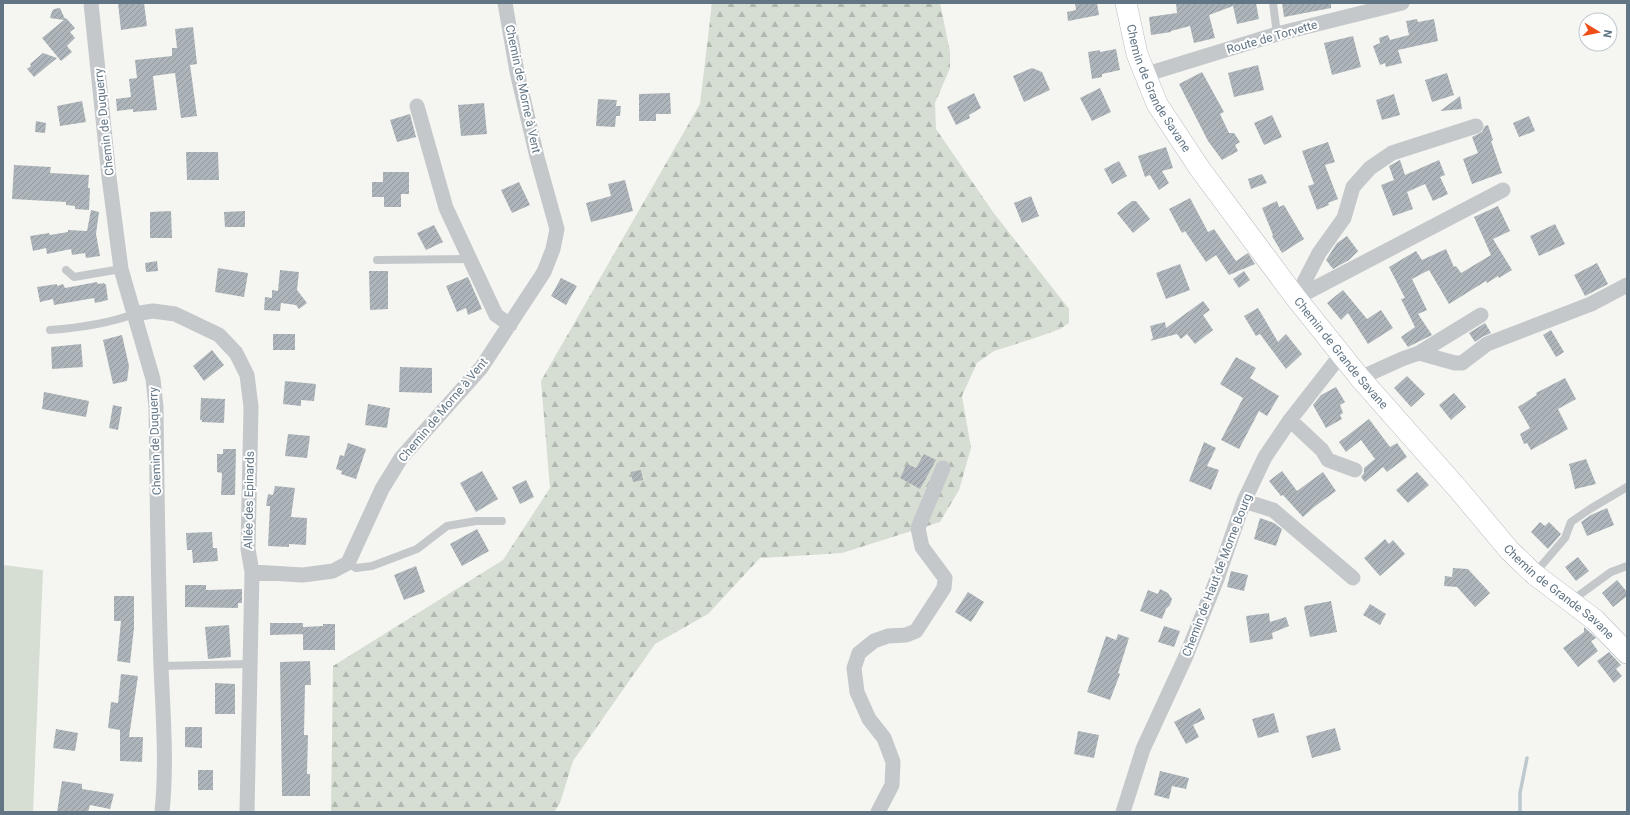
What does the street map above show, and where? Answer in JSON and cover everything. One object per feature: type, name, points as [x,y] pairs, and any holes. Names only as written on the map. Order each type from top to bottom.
[{"type":"street","name":"Chemin de Duquerry","points":[[91,3],[109,177],[121,269],[153,379],[156,407],[161,666],[164,728],[164,794],[162,812]]},
{"type":"street","name":"Chemin de Morne à Vent","points":[[348,563],[382,489],[401,458],[481,368],[544,272],[553,249],[557,229],[537,157],[517,72],[505,3]]},
{"type":"street","name":"Chemin de Grande Savane","points":[[1126,3],[1137,54],[1144,75],[1157,104],[1200,169],[1296,298],[1360,378],[1458,489],[1510,551],[1534,574],[1595,620],[1625,647]]},
{"type":"street","name":"Route de Torvette","points":[[1144,75],[1277,34],[1402,3]]},
{"type":"street","points":[[417,106],[446,208],[496,315],[510,325]]},
{"type":"street","points":[[1296,298],[1319,253],[1344,218],[1353,187],[1370,168],[1392,153],[1476,126]]},
{"type":"street","points":[[1296,298],[1503,190]]},
{"type":"street","points":[[1419,353],[1455,363],[1462,363],[1487,344],[1591,304],[1627,285]]},
{"type":"street","name":"Allée des Epinards","points":[[134,314],[153,311],[175,314],[219,335],[236,353],[247,375],[251,407],[248,549],[252,572],[247,812]]},
{"type":"street","points":[[1360,378],[1419,353],[1481,315]]},
{"type":"street","name":"Chemin de Haut de Morne Bourg","points":[[1123,812],[1143,749],[1186,656],[1218,579],[1244,501],[1265,456],[1290,420],[1336,361],[1342,356]]},
{"type":"street","points":[[1290,420],[1322,450],[1328,460],[1355,470]]},
{"type":"street","points":[[878,812],[892,785],[893,762],[884,738],[869,719],[857,692],[854,668],[860,653],[874,641],[888,636],[906,635],[916,631],[944,588],[945,578],[922,547],[918,528],[944,468]]},
{"type":"street","points":[[1244,501],[1273,510],[1353,578]]},
{"type":"street","points":[[252,572],[303,575],[333,571],[348,563]]},
{"type":"lane","points":[[1273,3],[1277,34]]},
{"type":"lane","points":[[377,260],[469,259]]},
{"type":"lane","points":[[66,270],[74,277],[121,269]]},
{"type":"lane","points":[[50,330],[80,328],[134,314]]},
{"type":"lane","points":[[1534,574],[1565,538],[1571,522],[1590,509],[1627,488]]},
{"type":"lane","points":[[348,563],[356,568],[372,566],[417,549],[447,526],[476,521],[502,521]]},
{"type":"lane","points":[[1571,602],[1611,572],[1627,566]]},
{"type":"lane","points":[[161,666],[249,664]]},
{"type":"green space","points":[[712,3],[940,3],[950,52],[950,68],[935,103],[936,129],[993,212],[1069,309],[1069,323],[1060,329],[994,351],[977,363],[962,396],[971,448],[959,490],[940,522],[842,553],[760,558],[708,614],[655,644],[573,761],[560,803],[554,812],[331,812],[333,666],[503,560],[550,488],[541,381],[700,104]]},
{"type":"green space","points":[[3,565],[43,570],[33,812],[3,812]]},
{"type":"building","points":[[118,3],[144,3],[147,26],[121,30]]},
{"type":"building","points":[[1075,3],[1097,3],[1099,15],[1068,21],[1067,12],[1076,10]]},
{"type":"building","points":[[1176,3],[1256,3],[1259,19],[1237,24],[1233,6],[1209,15],[1215,38],[1194,43],[1190,26],[1171,32],[1151,35],[1149,17],[1177,13]]},
{"type":"building","points":[[1282,3],[1331,3],[1331,8],[1284,17]]},
{"type":"building","points":[[60,8],[65,19],[66,18],[75,28],[70,32],[75,38],[67,46],[72,52],[61,61],[42,38],[64,20],[50,18],[54,9]]},
{"type":"building","points":[[1417,19],[1418,22],[1434,19],[1438,41],[1398,50],[1402,63],[1386,67],[1385,63],[1380,65],[1373,46],[1380,43],[1379,38],[1388,35],[1390,40],[1409,35],[1406,21]]},
{"type":"building","points":[[193,27],[197,64],[190,65],[197,116],[181,118],[175,73],[153,76],[157,110],[133,112],[133,109],[117,111],[116,99],[131,97],[129,79],[137,78],[135,60],[172,56],[172,48],[177,48],[175,29]]},
{"type":"building","points":[[1353,36],[1361,67],[1332,75],[1324,43]]},
{"type":"building","points":[[1116,49],[1120,70],[1102,74],[1102,77],[1092,79],[1088,52],[1100,50],[1100,52]]},
{"type":"building","points":[[43,53],[57,58],[34,77],[27,69],[31,66],[30,64]]},
{"type":"building","points":[[1258,65],[1264,90],[1234,97],[1228,73]]},
{"type":"building","points":[[1032,68],[1042,72],[1050,90],[1024,102],[1013,76]]},
{"type":"building","points":[[1202,72],[1224,112],[1220,114],[1229,133],[1234,133],[1240,142],[1235,145],[1238,151],[1222,160],[1208,141],[1179,84]]},
{"type":"building","points":[[1447,73],[1454,95],[1432,102],[1425,80]]},
{"type":"building","points":[[1100,88],[1111,112],[1092,121],[1080,98]]},
{"type":"building","points":[[670,93],[671,114],[656,114],[656,121],[639,121],[639,94]]},
{"type":"building","points":[[974,93],[981,108],[969,115],[970,118],[956,125],[947,107]]},
{"type":"building","points":[[1394,94],[1400,115],[1382,120],[1376,100]]},
{"type":"building","points":[[1460,96],[1462,109],[1440,111]]},
{"type":"building","points":[[598,99],[617,100],[616,106],[621,106],[620,116],[616,116],[615,127],[596,126]]},
{"type":"building","points":[[82,101],[86,122],[60,126],[57,106]]},
{"type":"building","points":[[484,103],[487,134],[461,136],[458,105]]},
{"type":"building","points":[[410,114],[416,137],[397,142],[390,120]]},
{"type":"building","points":[[1272,115],[1282,137],[1264,145],[1254,123]]},
{"type":"building","points":[[1529,116],[1535,131],[1519,137],[1513,123]]},
{"type":"building","points":[[36,121],[46,123],[45,133],[35,132]]},
{"type":"building","points":[[1488,125],[1493,140],[1491,141],[1502,173],[1472,184],[1463,159],[1478,153],[1472,137],[1482,132],[1485,126]]},
{"type":"building","points":[[1328,142],[1335,162],[1325,165],[1338,199],[1317,210],[1308,186],[1314,184],[1302,151]]},
{"type":"building","points":[[1166,147],[1173,168],[1162,171],[1169,183],[1159,190],[1150,175],[1145,177],[1138,156]]},
{"type":"building","points":[[186,152],[218,152],[219,180],[187,180]]},
{"type":"building","points":[[1400,160],[1405,175],[1439,160],[1445,175],[1440,177],[1448,194],[1433,201],[1425,184],[1407,192],[1413,209],[1393,216],[1381,185],[1394,180],[1389,166]]},
{"type":"building","points":[[1119,161],[1127,176],[1112,184],[1104,169]]},
{"type":"building","points":[[14,165],[51,167],[50,173],[89,175],[89,210],[75,209],[75,206],[66,205],[66,202],[12,199]]},
{"type":"building","points":[[383,172],[409,172],[409,194],[401,194],[401,207],[384,207],[384,197],[372,197],[372,182],[383,182]]},
{"type":"building","points":[[1262,174],[1267,183],[1251,189],[1248,179]]},
{"type":"building","points":[[625,180],[633,211],[591,222],[586,203],[611,196],[608,184]]},
{"type":"building","points":[[519,182],[530,205],[512,213],[501,190]]},
{"type":"building","points":[[1031,196],[1039,216],[1022,223],[1014,203]]},
{"type":"building","points":[[1190,198],[1208,232],[1214,229],[1236,261],[1248,253],[1255,264],[1229,275],[1216,255],[1206,262],[1185,231],[1182,233],[1169,209]]},
{"type":"building","points":[[1132,201],[1136,201],[1150,219],[1133,233],[1117,213]]},
{"type":"building","points":[[1277,201],[1279,207],[1284,205],[1304,239],[1282,253],[1272,236],[1273,235],[1262,208]]},
{"type":"building","points":[[1498,206],[1510,231],[1493,239],[1512,270],[1499,278],[1498,276],[1487,283],[1486,281],[1449,304],[1429,270],[1412,279],[1427,310],[1418,314],[1432,335],[1408,347],[1401,337],[1415,327],[1401,299],[1405,298],[1389,267],[1416,251],[1422,260],[1446,249],[1454,267],[1456,266],[1461,273],[1491,255],[1474,217]]},
{"type":"building","points":[[91,210],[99,212],[96,234],[100,256],[86,258],[85,253],[72,255],[71,249],[47,254],[46,248],[33,251],[30,236],[49,233],[50,235],[68,232],[68,230],[87,231]]},
{"type":"building","points":[[171,211],[172,238],[150,238],[150,212]]},
{"type":"building","points":[[245,211],[245,227],[225,227],[224,212]]},
{"type":"building","points":[[1555,224],[1565,244],[1539,256],[1530,236]]},
{"type":"building","points":[[434,225],[443,242],[426,250],[417,233]]},
{"type":"building","points":[[1347,236],[1358,251],[1349,260],[1333,269],[1326,260],[1337,243]]},
{"type":"building","points":[[157,261],[158,271],[146,272],[145,263]]},
{"type":"building","points":[[1597,263],[1608,284],[1585,296],[1574,275]]},
{"type":"building","points":[[1180,264],[1190,290],[1166,299],[1156,273]]},
{"type":"building","points":[[218,268],[248,273],[244,297],[215,292]]},
{"type":"building","points":[[280,270],[299,272],[297,290],[307,303],[299,309],[296,305],[281,303],[280,311],[264,310],[265,297],[272,298],[272,290],[278,291]]},
{"type":"building","points":[[369,271],[388,271],[388,309],[370,310]]},
{"type":"building","points":[[1244,271],[1250,280],[1239,288],[1233,279]]},
{"type":"building","points":[[468,277],[482,309],[468,315],[466,308],[457,312],[446,286]]},
{"type":"building","points":[[561,278],[577,286],[566,305],[551,296]]},
{"type":"building","points":[[97,282],[98,284],[104,283],[106,285],[108,300],[95,303],[94,298],[54,305],[53,299],[40,302],[37,287],[57,284],[57,286],[63,284],[65,288]]},
{"type":"building","points":[[1343,290],[1367,319],[1381,310],[1393,328],[1368,344],[1348,313],[1341,320],[1327,303]]},
{"type":"building","points":[[1203,301],[1210,310],[1203,315],[1213,330],[1195,344],[1187,334],[1181,339],[1177,334],[1150,341],[1153,338],[1150,326],[1165,322],[1166,328]]},
{"type":"building","points":[[1258,308],[1278,342],[1286,334],[1302,354],[1286,369],[1260,334],[1256,336],[1244,316]]},
{"type":"building","points":[[1485,323],[1491,333],[1475,342],[1469,333]]},
{"type":"building","points":[[1551,330],[1564,352],[1556,357],[1543,335]]},
{"type":"building","points":[[273,334],[295,334],[295,350],[273,350]]},
{"type":"building","points":[[122,335],[129,366],[127,381],[113,384],[103,340]]},
{"type":"building","points":[[81,344],[83,367],[52,369],[51,347]]},
{"type":"building","points":[[212,350],[224,365],[204,381],[193,366]]},
{"type":"building","points":[[1236,357],[1256,368],[1250,378],[1279,396],[1267,416],[1259,411],[1239,449],[1221,440],[1243,398],[1220,384]]},
{"type":"building","points":[[400,367],[432,368],[432,393],[399,392]]},
{"type":"building","points":[[1407,376],[1425,394],[1411,407],[1394,388]]},
{"type":"building","points":[[1565,378],[1576,399],[1558,409],[1568,429],[1531,450],[1527,443],[1524,444],[1520,434],[1530,428],[1518,407],[1537,395],[1536,393]]},
{"type":"building","points":[[285,381],[316,384],[314,401],[301,400],[301,406],[283,404]]},
{"type":"building","points":[[1336,387],[1345,402],[1340,405],[1343,413],[1340,415],[1342,419],[1326,428],[1313,405],[1321,395]]},
{"type":"building","points":[[44,392],[89,401],[86,417],[42,409]]},
{"type":"building","points":[[1454,393],[1466,407],[1451,420],[1439,405]]},
{"type":"building","points":[[201,398],[225,399],[224,423],[202,422],[202,420],[200,420]]},
{"type":"building","points":[[368,404],[390,408],[387,428],[365,425]]},
{"type":"building","points":[[113,405],[122,407],[118,430],[109,428]]},
{"type":"building","points":[[1369,419],[1390,447],[1397,443],[1407,457],[1387,472],[1383,467],[1365,482],[1361,477],[1364,473],[1364,468],[1375,459],[1361,440],[1346,452],[1339,442]]},
{"type":"building","points":[[288,434],[310,436],[307,458],[285,456]]},
{"type":"building","points":[[1204,442],[1216,448],[1207,466],[1219,470],[1211,490],[1189,481]]},
{"type":"building","points":[[348,443],[366,449],[356,479],[341,474],[342,471],[336,469],[340,455],[344,456]]},
{"type":"building","points":[[223,449],[236,449],[235,495],[221,495],[222,473],[217,472],[217,454],[223,454]]},
{"type":"building","points":[[924,454],[936,460],[920,489],[900,478],[907,464],[916,468]]},
{"type":"building","points":[[1586,459],[1596,484],[1575,489],[1569,464]]},
{"type":"building","points":[[641,470],[643,480],[633,482],[631,472]]},
{"type":"building","points":[[482,471],[498,499],[476,512],[460,483]]},
{"type":"building","points":[[1282,471],[1297,491],[1323,472],[1336,491],[1303,517],[1283,495],[1281,496],[1269,481]]},
{"type":"building","points":[[1417,472],[1429,485],[1408,503],[1396,490]]},
{"type":"building","points":[[526,480],[534,497],[520,504],[512,487]]},
{"type":"building","points":[[275,486],[295,488],[291,517],[307,518],[306,545],[289,544],[289,547],[268,546],[270,506],[266,506],[268,494],[273,495]]},
{"type":"building","points":[[1607,508],[1614,525],[1587,536],[1581,522],[1591,515]]},
{"type":"building","points":[[1260,518],[1274,523],[1282,529],[1276,546],[1254,539]]},
{"type":"building","points":[[1540,522],[1545,526],[1549,522],[1561,534],[1548,549],[1531,532]]},
{"type":"building","points":[[477,529],[489,551],[462,566],[450,544]]},
{"type":"building","points":[[212,532],[213,548],[217,548],[218,561],[193,563],[192,550],[187,550],[186,533]]},
{"type":"building","points":[[1385,539],[1389,544],[1393,540],[1405,554],[1380,576],[1364,558]]},
{"type":"building","points":[[1578,557],[1589,571],[1576,581],[1565,567]]},
{"type":"building","points":[[416,566],[425,592],[404,600],[394,575]]},
{"type":"building","points":[[1453,568],[1468,569],[1490,593],[1475,607],[1457,587],[1444,586],[1445,576],[1452,577]]},
{"type":"building","points":[[1231,571],[1248,575],[1244,591],[1227,587]]},
{"type":"building","points":[[1617,580],[1627,592],[1627,596],[1613,607],[1602,593]]},
{"type":"building","points":[[185,585],[206,585],[206,590],[242,589],[242,603],[238,603],[238,608],[185,607]]},
{"type":"building","points":[[1160,589],[1168,593],[1172,599],[1162,619],[1140,611],[1148,590],[1158,594]]},
{"type":"building","points":[[968,592],[984,602],[971,622],[955,612]]},
{"type":"building","points":[[114,596],[134,596],[134,628],[130,663],[117,661],[121,621],[114,621]]},
{"type":"building","points":[[1331,601],[1337,632],[1310,637],[1304,608],[1305,606]]},
{"type":"building","points":[[1370,604],[1386,614],[1380,625],[1363,615]]},
{"type":"building","points":[[1269,613],[1270,622],[1286,617],[1289,626],[1272,633],[1273,639],[1250,643],[1246,616]]},
{"type":"building","points":[[270,623],[303,623],[303,634],[270,635]]},
{"type":"building","points":[[323,624],[335,624],[335,650],[303,650],[303,627],[323,626]]},
{"type":"building","points":[[229,625],[231,657],[208,659],[205,627]]},
{"type":"building","points":[[1164,626],[1180,631],[1174,647],[1158,642]]},
{"type":"building","points":[[1584,627],[1596,638],[1591,641],[1598,651],[1578,667],[1563,648],[1584,632]]},
{"type":"building","points":[[1118,634],[1129,638],[1118,673],[1120,674],[1110,700],[1087,692],[1106,636],[1116,640]]},
{"type":"building","points":[[1609,652],[1621,665],[1616,669],[1622,676],[1614,683],[1597,661]]},
{"type":"building","points":[[310,661],[311,685],[305,685],[304,735],[308,735],[307,774],[310,774],[310,796],[282,796],[280,662]]},
{"type":"building","points":[[121,674],[138,676],[129,737],[143,737],[142,762],[120,761],[120,730],[108,728],[111,702],[118,703]]},
{"type":"building","points":[[215,683],[235,684],[235,714],[215,714]]},
{"type":"building","points":[[1200,708],[1205,719],[1193,725],[1199,737],[1186,744],[1174,722]]},
{"type":"building","points":[[1274,713],[1279,732],[1258,738],[1252,719]]},
{"type":"building","points":[[185,727],[202,727],[202,748],[185,747]]},
{"type":"building","points":[[1335,728],[1341,750],[1312,758],[1306,736]]},
{"type":"building","points":[[56,729],[78,733],[75,751],[53,748]]},
{"type":"building","points":[[1078,731],[1099,735],[1094,758],[1074,754]]},
{"type":"building","points":[[198,770],[213,770],[213,790],[198,790]]},
{"type":"building","points":[[1160,771],[1189,778],[1186,789],[1172,786],[1169,799],[1154,795]]},
{"type":"building","points":[[62,781],[82,784],[82,789],[114,794],[110,809],[90,805],[88,812],[57,812]]},
{"type":"waterway","points":[[1520,812],[1520,793],[1527,758]]}]
